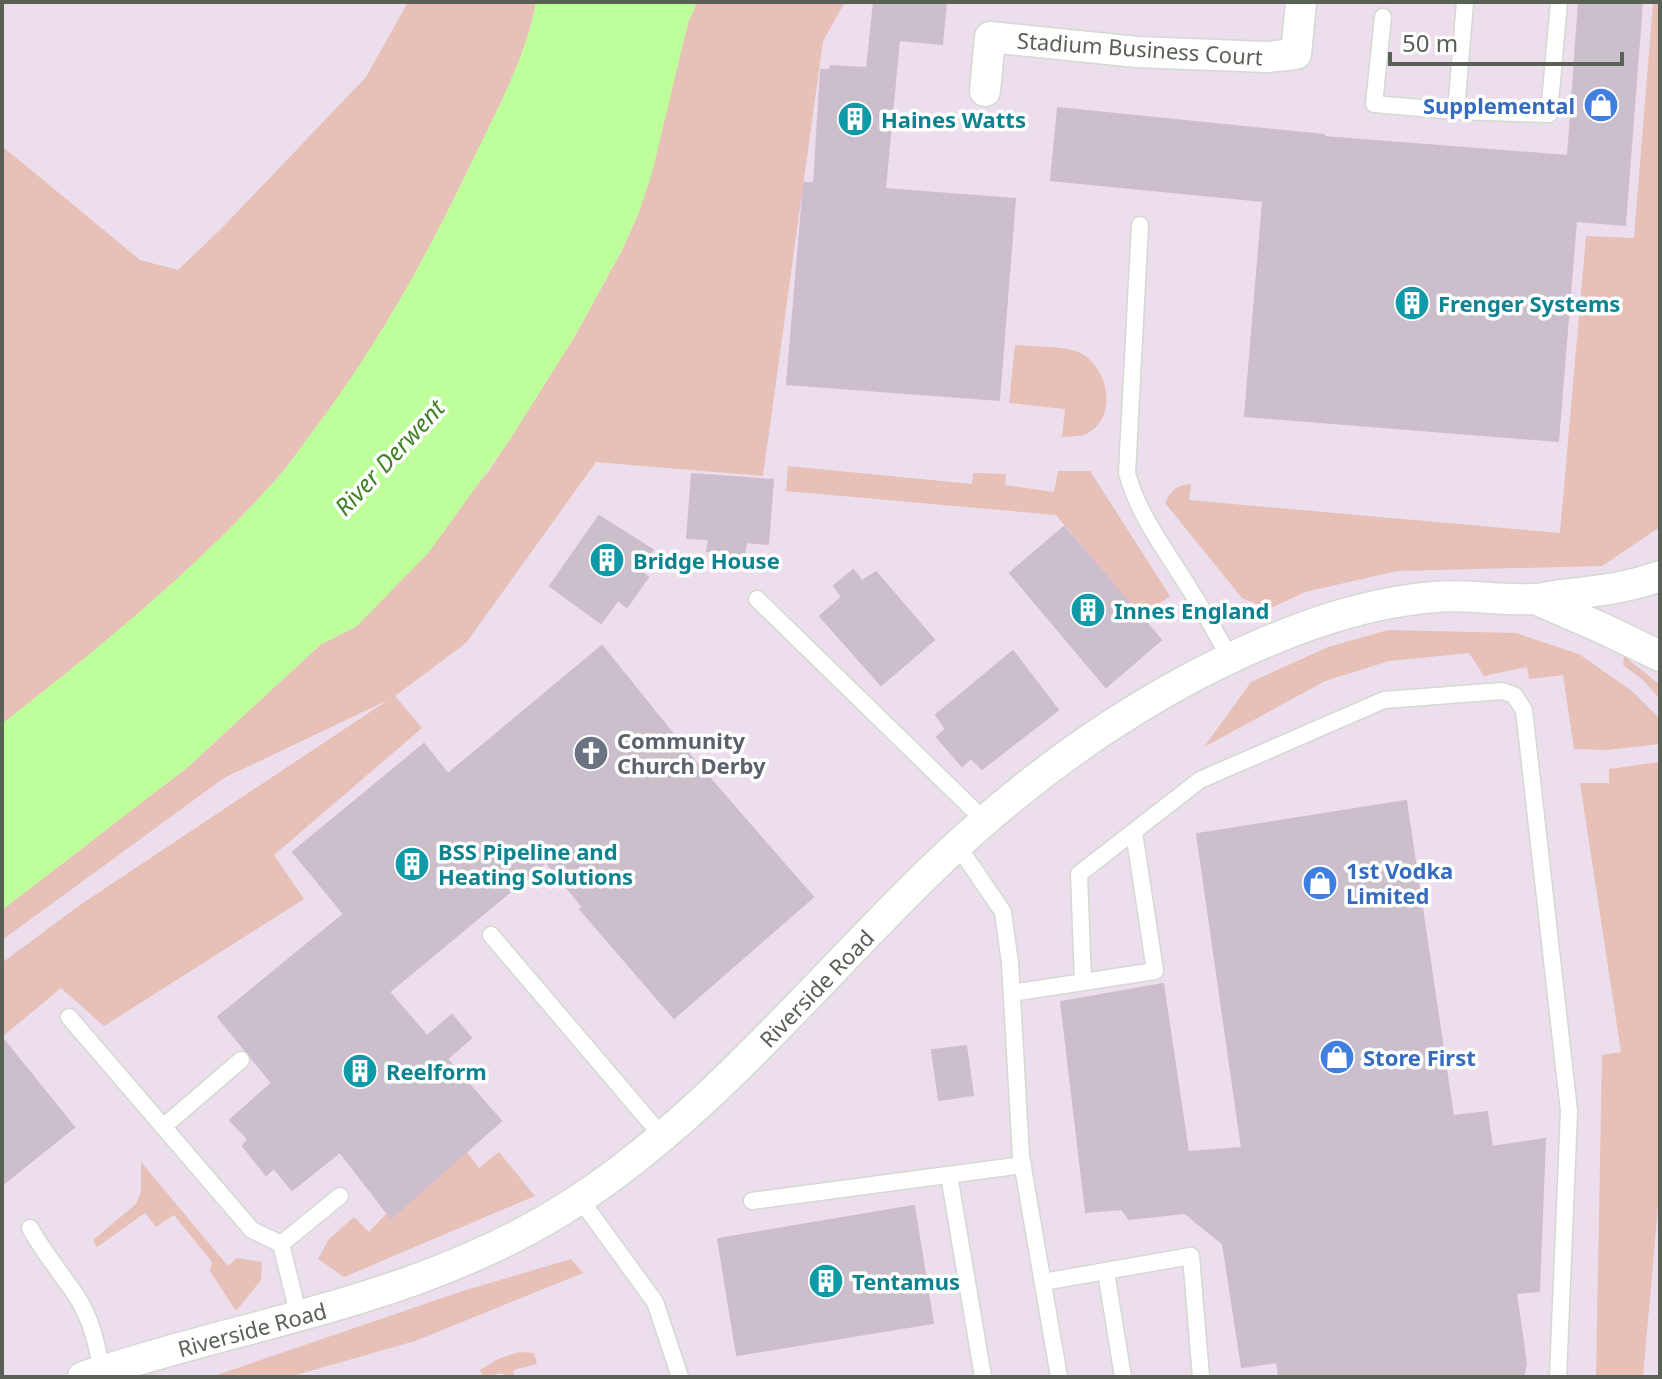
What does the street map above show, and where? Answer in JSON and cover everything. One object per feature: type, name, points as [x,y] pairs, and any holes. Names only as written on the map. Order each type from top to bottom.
[{"type":"street","name":"Stadium Business Court","points":[[985,91],[990,37],[1137,52],[1267,57],[1296,54],[1301,2]]},
{"type":"street","name":"Riverside Road","points":[[96,1375],[381,1293],[490,1249],[580,1199],[662,1136],[729,1076],[908,893],[985,821],[1055,765],[1102,733],[1174,688],[1230,658],[1301,628],[1379,605],[1460,596],[1535,599],[1603,591],[1660,576]]},
{"type":"street","name":"Riverside Road","points":[[1535,599],[1660,656]]},
{"type":"lane","points":[[1456,111],[1465,2]]},
{"type":"lane","points":[[1383,17],[1374,104],[1549,114],[1559,2]]},
{"type":"lane","points":[[1140,225],[1127,473],[1134,498],[1151,531],[1189,587],[1230,658]]},
{"type":"lane","points":[[757,599],[985,821]]},
{"type":"lane","points":[[1083,981],[1079,874],[1200,780],[1384,700],[1502,691],[1514,695],[1524,710],[1569,1111],[1558,1377]]},
{"type":"lane","points":[[1012,993],[1155,971],[1134,832]]},
{"type":"lane","points":[[958,846],[1003,912],[1012,993],[1023,1165],[1059,1377]]},
{"type":"lane","points":[[491,935],[662,1136]]},
{"type":"lane","points":[[69,1017],[252,1230],[281,1244]]},
{"type":"lane","points":[[163,1127],[241,1060]]},
{"type":"lane","points":[[752,1201],[1023,1165]]},
{"type":"lane","points":[[949,1175],[983,1377]]},
{"type":"lane","points":[[281,1244],[340,1196]]},
{"type":"lane","points":[[580,1199],[655,1302],[680,1377]]},
{"type":"lane","points":[[30,1228],[46,1257],[79,1299],[101,1352],[96,1375]]},
{"type":"lane","points":[[281,1244],[299,1317]]},
{"type":"lane","points":[[1043,1282],[1191,1256],[1201,1377]]},
{"type":"lane","points":[[1106,1272],[1123,1377]]},
{"type":"shaded area","points":[[408,2],[536,2],[525,44],[508,88],[416,271],[358,368],[273,483],[210,548],[143,609],[2,724],[2,146],[140,260],[178,270],[366,77]]},
{"type":"shaded area","points":[[697,2],[845,2],[823,41],[763,476],[596,462],[466,643],[395,696],[422,728],[274,855],[304,899],[104,1026],[61,988],[2,1037],[2,963],[77,907],[388,700],[224,778],[2,940],[2,910],[189,766],[320,645],[357,626],[489,471],[575,336],[639,212],[688,23]]},
{"type":"shaded area","points":[[1653,2],[1660,2],[1660,527],[1602,566],[1397,571],[1305,592],[1273,607],[1242,598],[1165,503],[1178,487],[1191,484],[1189,500],[1560,533],[1586,236],[1634,238]]},
{"type":"shaded area","points":[[1015,345],[1064,349],[1078,352],[1088,359],[1103,379],[1106,392],[1103,416],[1097,426],[1084,435],[1062,437],[1065,409],[1009,403]]},
{"type":"shaded area","points":[[788,466],[972,484],[973,473],[1006,474],[1005,485],[1054,492],[1058,471],[1090,471],[1170,596],[1141,617],[1056,515],[786,491]]},
{"type":"shaded area","points":[[1388,630],[1516,633],[1579,654],[1632,691],[1659,718],[1660,744],[1608,750],[1574,749],[1563,675],[1529,679],[1527,667],[1484,676],[1469,653],[1389,661],[1325,681],[1204,747],[1251,682],[1328,647]]},
{"type":"shaded area","points":[[1624,656],[1660,685],[1660,699],[1643,680],[1623,665]]},
{"type":"shaded area","points":[[1660,762],[1660,1184],[1643,1377],[1596,1377],[1602,1055],[1621,1052],[1580,783],[1609,783],[1609,769]]},
{"type":"shaded area","points":[[466,1151],[479,1168],[499,1152],[535,1196],[344,1277],[318,1259],[329,1239],[354,1217],[369,1232],[387,1213]]},
{"type":"shaded area","points":[[141,1162],[228,1266],[237,1258],[262,1262],[261,1280],[236,1311],[210,1271],[212,1262],[174,1215],[156,1227],[145,1213],[97,1247],[93,1240],[136,1204],[141,1192]]},
{"type":"shaded area","points":[[571,1259],[583,1273],[415,1341],[289,1377],[211,1377],[463,1291]]},
{"type":"shaded area","points":[[520,1352],[534,1353],[537,1364],[513,1370],[514,1377],[504,1377],[503,1373],[483,1377],[480,1370],[500,1358]]},
{"type":"water","name":"River Derwent","points":[[536,2],[697,2],[688,23],[652,173],[639,212],[575,336],[509,441],[429,552],[357,626],[320,645],[189,766],[2,910],[2,724],[108,639],[210,548],[278,477],[333,404],[396,307],[451,205],[508,88],[525,44]]},
{"type":"building","points":[[874,2],[946,2],[942,44],[899,40],[885,189],[1015,199],[999,400],[787,384],[804,183],[814,183],[821,70],[830,70],[831,66],[867,68]]},
{"type":"building","points":[[1579,2],[1642,2],[1625,225],[1576,221],[1558,441],[1245,416],[1263,201],[1051,180],[1058,108],[1324,137],[1568,156]]},
{"type":"building","points":[[692,474],[773,480],[768,544],[746,542],[744,558],[707,551],[709,539],[687,538]]},
{"type":"building","name":"Bridge House","points":[[599,516],[653,550],[638,570],[648,577],[627,607],[618,600],[601,623],[550,586]]},
{"type":"building","name":"Innes England","points":[[1064,527],[1161,640],[1106,687],[1010,573]]},
{"type":"building","points":[[853,570],[862,581],[876,572],[934,640],[881,685],[820,616],[842,597],[834,586]]},
{"type":"building","points":[[602,646],[692,758],[813,897],[674,1018],[580,909],[583,907],[546,862],[389,992],[427,1036],[452,1015],[471,1038],[447,1059],[501,1121],[391,1218],[340,1152],[292,1190],[274,1168],[266,1175],[243,1146],[248,1139],[230,1120],[272,1083],[218,1017],[344,914],[293,852],[424,744],[448,774]]},
{"type":"building","points":[[1013,651],[1058,710],[982,769],[971,758],[962,766],[937,737],[946,729],[936,715]]},
{"type":"building","name":"Store First","points":[[1406,801],[1453,1116],[1487,1112],[1492,1147],[1545,1139],[1539,1291],[1516,1293],[1526,1364],[1523,1377],[1279,1377],[1277,1362],[1242,1367],[1223,1244],[1185,1213],[1129,1219],[1122,1209],[1086,1212],[1061,1002],[1163,984],[1188,1152],[1242,1148],[1197,834]]},
{"type":"building","points":[[2,1038],[74,1127],[2,1185]]},
{"type":"building","points":[[966,1046],[973,1095],[939,1100],[932,1050]]},
{"type":"building","name":"Tentamus","points":[[914,1206],[933,1323],[737,1355],[718,1239]]},
{"type":"place","name":"Supplemental","points":[[1601,105]]},
{"type":"place","name":"Haines Watts","points":[[855,119]]},
{"type":"place","name":"Frenger Systems","points":[[1412,303]]},
{"type":"place","name":"Bridge House","points":[[607,560]]},
{"type":"place","name":"Innes England","points":[[1088,610]]},
{"type":"place","name":"Community Church Derby","points":[[591,753]]},
{"type":"place","name":"BSS Pipeline and Heating Solutions","points":[[412,864]]},
{"type":"place","name":"1st Vodka Limited","points":[[1320,883]]},
{"type":"place","name":"Store First","points":[[1337,1057]]},
{"type":"place","name":"Reelform","points":[[360,1071]]},
{"type":"place","name":"Tentamus","points":[[826,1281]]}]
